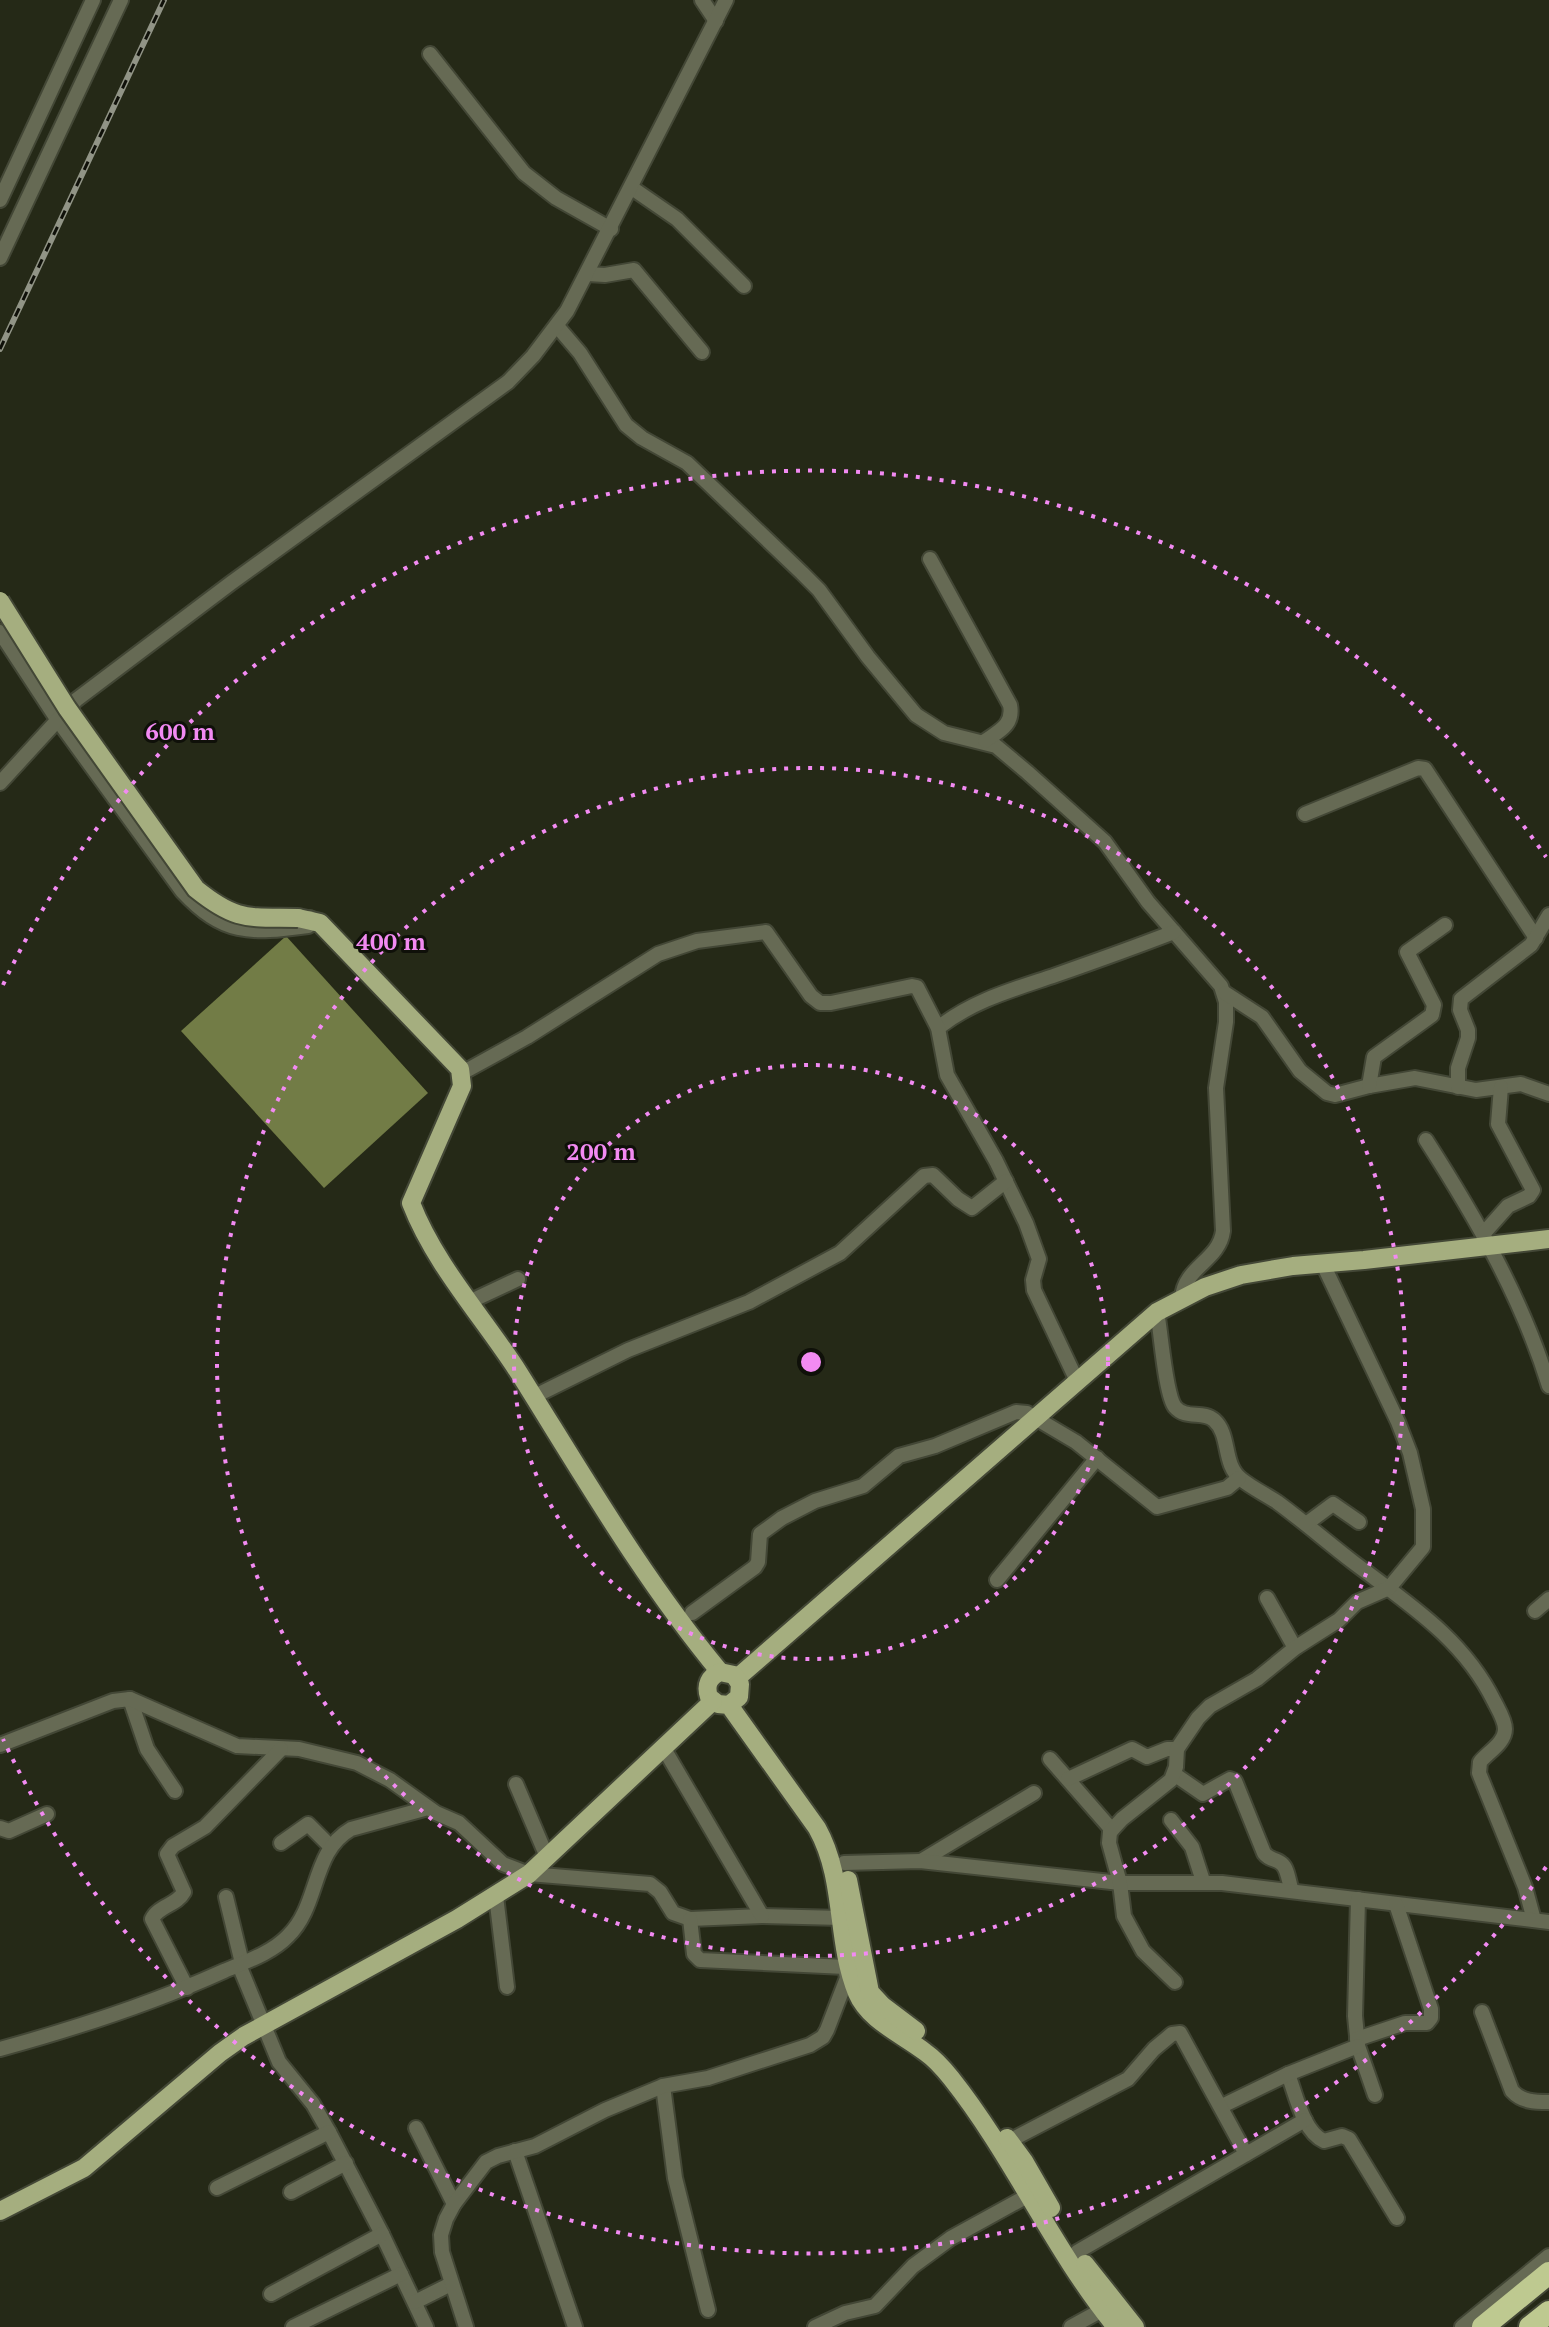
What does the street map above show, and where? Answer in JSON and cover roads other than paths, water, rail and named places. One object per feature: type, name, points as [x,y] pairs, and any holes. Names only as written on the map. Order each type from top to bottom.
[{"type":"highway","points":[[1483,2327],[1549,2273]]},
{"type":"highway","points":[[1505,2327],[1549,2292]]},
{"type":"highway","points":[[1530,2327],[1549,2312]]},
{"type":"main road","points":[[0,601],[67,708],[196,889],[221,909],[244,917],[320,923],[462,1073],[462,1086],[411,1203],[418,1220],[598,1503],[722,1677]]},
{"type":"main road","points":[[0,622],[60,714],[190,894],[229,921],[244,924],[304,922],[328,941],[446,1068],[449,1086],[405,1188],[402,1205],[407,1223],[593,1515],[722,1677],[741,1690],[663,1747],[529,1874],[496,1896],[264,2024],[220,2053],[84,2168],[0,2211]]},
{"type":"main road","points":[[1135,2327],[1077,2252],[1024,2161],[959,2073],[920,2034],[870,1992],[842,1851],[819,1811],[726,1701],[707,1691],[1037,1419],[1157,1312],[1182,1298],[1241,1275],[1322,1262],[1364,1260],[1487,1240],[1549,1239]]},
{"type":"main road","points":[[726,1701],[827,1846],[834,1865],[851,1971],[864,2006],[873,2016],[938,2063],[1000,2146],[1102,2310],[1116,2327]]},
{"type":"street","points":[[0,200],[93,0]]},
{"type":"street","points":[[0,258],[121,0]]},
{"type":"street","points":[[702,0],[716,21]]},
{"type":"street","points":[[0,783],[71,705],[231,583],[508,382],[533,356],[557,326],[587,274],[726,0]]},
{"type":"street","points":[[430,54],[524,173],[556,198],[611,229]]},
{"type":"street","points":[[632,188],[677,219],[744,286]]},
{"type":"street","points":[[587,274],[605,275],[634,270],[702,352]]},
{"type":"street","points":[[557,326],[580,353],[626,425],[642,438],[687,463],[802,573],[819,590],[916,715],[944,733],[985,741],[1005,753],[1105,842],[1148,902],[1225,993],[1267,1022],[1300,1071],[1321,1089],[1335,1095],[1415,1078],[1483,1090],[1521,1084],[1549,1094]]},
{"type":"street","points":[[930,559],[1010,705],[1012,713],[1009,723],[985,741]]},
{"type":"street","points":[[0,592],[71,705],[195,879],[227,905],[240,910],[294,911],[304,922]]},
{"type":"street","points":[[0,632],[57,719],[182,891],[202,913],[223,925],[249,930],[304,922]]},
{"type":"street","points":[[1305,814],[1418,768],[1425,769],[1536,938]]},
{"type":"street","points":[[1458,1087],[1458,1068],[1468,1038],[1460,1010],[1461,999],[1520,954],[1536,938],[1549,915]]},
{"type":"street","points":[[1369,1086],[1374,1057],[1432,1015],[1434,1005],[1407,952],[1445,925]]},
{"type":"street","points":[[462,1073],[527,1037],[658,954],[697,941],[766,932],[815,1001],[831,1003],[912,986],[920,990],[938,1028],[947,1075],[1026,1223],[1039,1259],[1033,1280],[1034,1290],[1078,1383]]},
{"type":"street","points":[[938,1028],[964,1008],[1174,932]]},
{"type":"street","points":[[1182,1298],[1185,1281],[1214,1255],[1222,1240],[1221,1149],[1216,1088],[1226,1022],[1225,993]]},
{"type":"street","points":[[1487,1240],[1508,1206],[1529,1196],[1533,1190],[1498,1124],[1501,1087]]},
{"type":"street","points":[[1426,1140],[1487,1240],[1535,1341],[1549,1386]]},
{"type":"street","points":[[533,1397],[628,1350],[749,1302],[840,1253],[904,1191],[924,1176],[933,1175],[972,1208],[1006,1181]]},
{"type":"street","points":[[1175,1982],[1138,1944],[1121,1908],[1120,1883],[1109,1843],[1112,1830],[1171,1780],[1177,1749],[1210,1706],[1257,1679],[1295,1648],[1339,1620],[1357,1602],[1389,1588],[1423,1547],[1423,1509],[1410,1453],[1322,1262]]},
{"type":"street","points":[[469,1302],[518,1279]]},
{"type":"street","points":[[1157,1312],[1172,1401],[1182,1413],[1215,1420],[1230,1464],[1239,1478],[1306,1524],[1424,1615],[1471,1661],[1502,1719],[1505,1731],[1480,1762],[1479,1773],[1541,1921]]},
{"type":"street","points":[[692,1613],[755,1567],[760,1534],[782,1518],[815,1501],[863,1486],[899,1456],[935,1446],[1016,1412],[1027,1413],[1097,1458],[1157,1507],[1227,1488],[1239,1478]]},
{"type":"street","points":[[997,1580],[1097,1458]]},
{"type":"street","points":[[1306,1524],[1333,1504],[1359,1522]]},
{"type":"street","points":[[1267,1598],[1295,1648]]},
{"type":"street","points":[[1535,1611],[1549,1599]]},
{"type":"street","points":[[0,1745],[113,1701],[130,1699],[237,1746],[323,1753],[357,1763],[390,1780],[428,1808],[459,1823],[503,1864],[529,1874],[650,1884],[660,1892],[673,1913],[690,1919],[762,1916],[842,1918]]},
{"type":"street","points":[[130,1699],[147,1749],[175,1791]]},
{"type":"street","points":[[663,1747],[762,1916]]},
{"type":"street","points":[[1068,1779],[1134,1748],[1147,1757],[1167,1749],[1177,1749]]},
{"type":"street","points":[[187,1988],[152,1919],[155,1913],[180,1899],[184,1892],[167,1854],[173,1846],[205,1827],[281,1749]]},
{"type":"street","points":[[1050,1759],[1112,1830]]},
{"type":"street","points":[[1174,1774],[1203,1794],[1230,1779],[1235,1781],[1264,1853],[1268,1859],[1284,1867],[1292,1891]]},
{"type":"street","points":[[516,1784],[547,1857]]},
{"type":"street","points":[[920,1861],[1034,1793]]},
{"type":"street","points":[[0,2049],[143,2006],[279,1944],[289,1935],[310,1901],[330,1846],[351,1829],[428,1808]]},
{"type":"street","points":[[0,1828],[9,1831],[47,1814]]},
{"type":"street","points":[[1171,1820],[1192,1847],[1203,1881]]},
{"type":"street","points":[[281,1843],[308,1824],[330,1846]]},
{"type":"street","points":[[844,1863],[920,1861],[1120,1883],[1203,1881],[1541,1921]]},
{"type":"street","points":[[496,1896],[507,1987]]},
{"type":"street","points":[[226,1897],[240,1964],[279,2062],[313,2104],[329,2132],[426,2327]]},
{"type":"street","points":[[1358,1899],[1355,2016],[1358,2042],[1375,2095]]},
{"type":"street","points":[[1222,2106],[1358,2042],[1405,2023],[1427,2023],[1431,2018],[1426,1994],[1396,1904]]},
{"type":"street","points":[[466,2327],[441,2243],[446,2219],[454,2204],[486,2162],[559,2135],[605,2110],[663,2086],[708,2078],[817,2041],[827,2030],[847,1978],[842,1965],[700,1960],[694,1954],[690,1919]]},
{"type":"street","points":[[1482,2012],[1512,2091],[1520,2098],[1549,2102]]},
{"type":"street","points":[[1009,2141],[1128,2079],[1154,2049],[1176,2033],[1183,2036],[1246,2154]]},
{"type":"street","points":[[1288,2074],[1305,2120],[1320,2141],[1342,2136],[1349,2139],[1397,2218]]},
{"type":"street","points":[[663,2086],[675,2178],[708,2310]]},
{"type":"street","points":[[1077,2252],[1305,2120]]},
{"type":"street","points":[[416,2128],[454,2204]]},
{"type":"street","points":[[217,2188],[329,2132]]},
{"type":"street","points":[[515,2151],[575,2327]]},
{"type":"street","points":[[291,2192],[346,2163]]},
{"type":"street","points":[[815,2327],[845,2313],[875,2306],[913,2266],[951,2238],[1029,2195]]},
{"type":"street","points":[[271,2294],[382,2234]]},
{"type":"street","points":[[1462,2327],[1549,2256]]},
{"type":"street","points":[[293,2327],[401,2274]]},
{"type":"street","points":[[415,2302],[451,2284]]},
{"type":"street","points":[[1071,2327],[1102,2310]]},
{"type":"railway","points":[[0,349],[164,0]]}]
